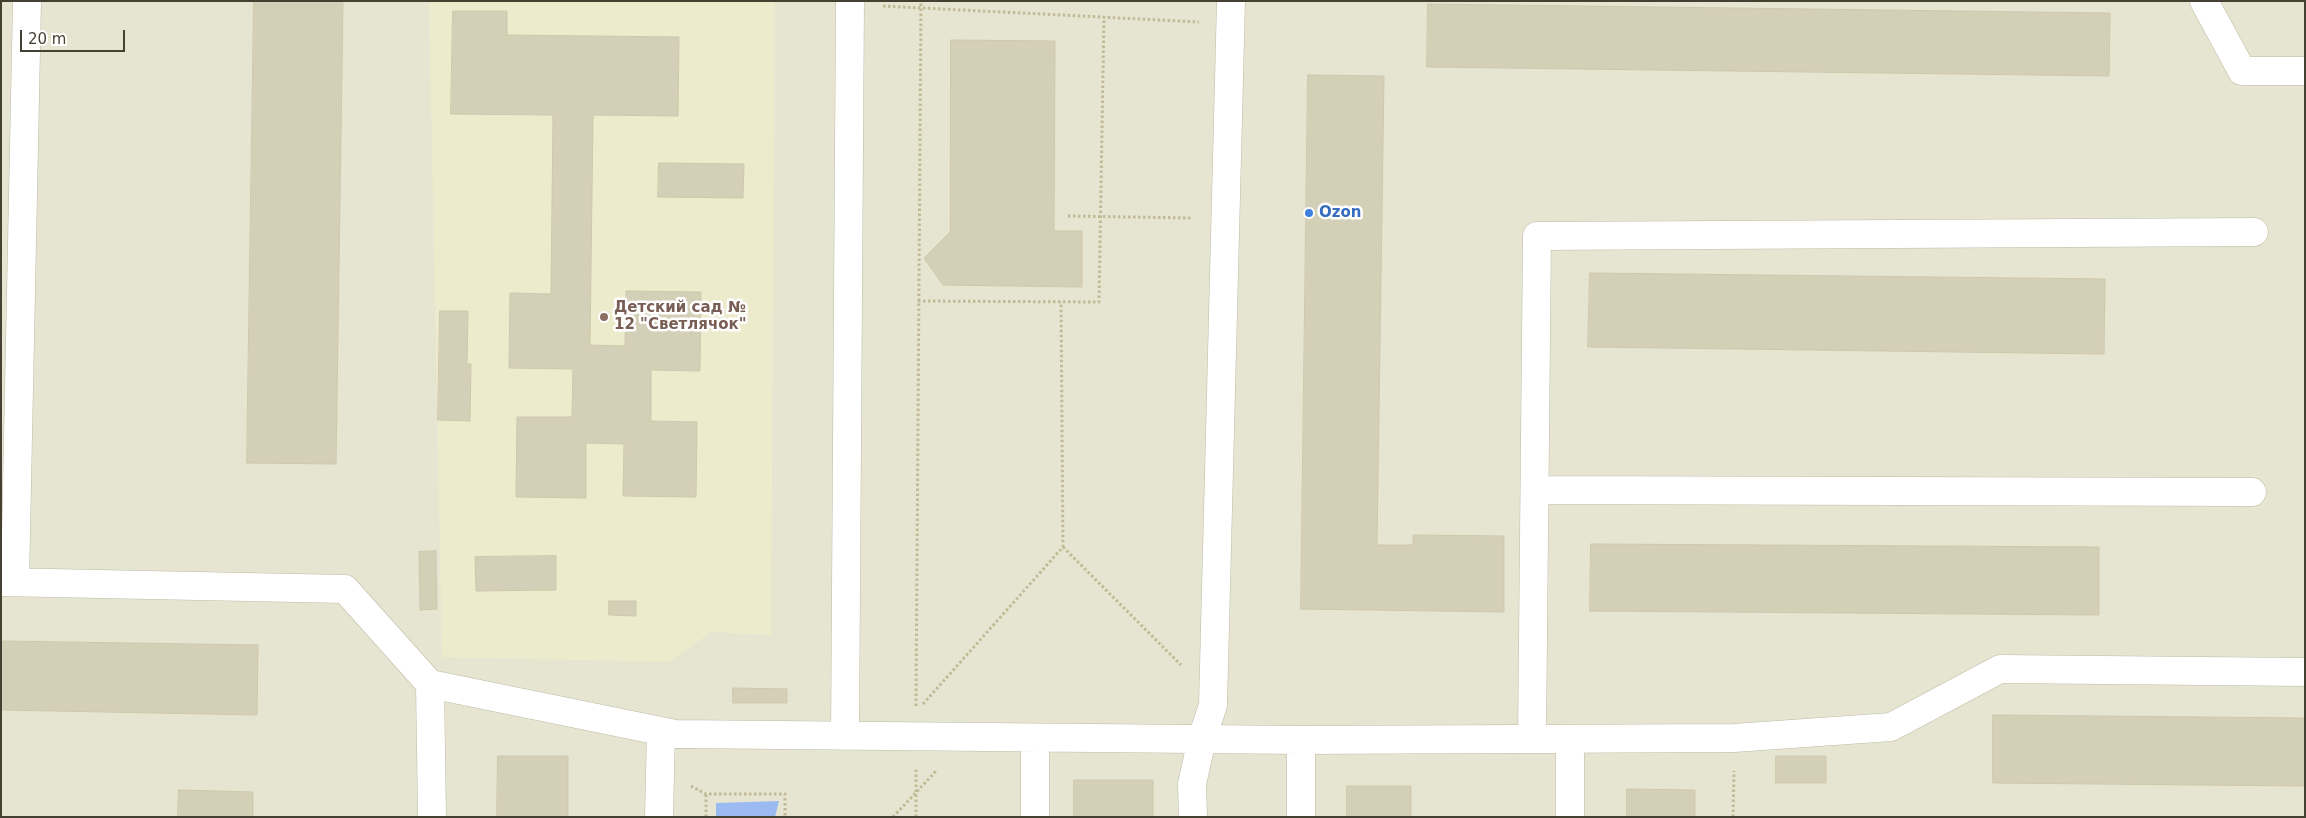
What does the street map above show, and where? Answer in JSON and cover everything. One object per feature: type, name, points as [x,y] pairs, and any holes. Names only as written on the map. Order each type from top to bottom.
[{"type":"lane","points":[[27,1],[8,582],[345,589],[430,684],[675,734],[1301,740],[1734,738],[1891,727],[2000,669],[2305,672]]},
{"type":"lane","points":[[2204,1],[2242,71],[2305,71]]},
{"type":"lane","points":[[845,736],[850,4]]},
{"type":"lane","points":[[1192,817],[1192,784],[1202,739],[1213,705],[1231,13]]},
{"type":"lane","points":[[1532,739],[1537,236],[2254,232]]},
{"type":"lane","points":[[1535,490],[2252,492]]},
{"type":"lane","points":[[430,684],[432,817]]},
{"type":"lane","points":[[659,817],[661,731]]},
{"type":"lane","points":[[1035,738],[1035,817]]},
{"type":"lane","points":[[1570,739],[1570,817]]},
{"type":"lane","points":[[1301,740],[1301,817]]},
{"type":"path","points":[[921,1],[916,712],[1063,547],[1061,302]]},
{"type":"path","points":[[850,4],[1104,17],[1231,13]]},
{"type":"path","points":[[918,301],[1099,302],[1102,218],[1104,17]]},
{"type":"path","points":[[1068,216],[1102,218],[1226,218]]},
{"type":"path","points":[[1063,547],[1199,682],[1213,687]]},
{"type":"path","points":[[916,817],[917,737]]},
{"type":"path","points":[[893,817],[968,737]]},
{"type":"path","points":[[1733,817],[1734,738]]},
{"type":"path","points":[[684,782],[706,794],[785,794],[785,817]]},
{"type":"path","points":[[706,794],[706,817]]},
{"type":"shaded area","points":[[1,1],[2305,1],[2305,817],[1,817]]},
{"type":"shaded area","name":"Детский сад № 12 \"Светлячок\"","points":[[429,1],[775,1],[771,635],[712,632],[668,662],[442,657]]},
{"type":"water","points":[[779,801],[775,817],[716,817],[716,803]]},
{"type":"building","points":[[254,1],[343,1],[336,464],[247,463]]},
{"type":"building","points":[[1428,4],[2110,13],[2109,76],[1427,67]]},
{"type":"building","points":[[453,11],[507,11],[507,35],[679,37],[678,116],[593,115],[590,345],[625,346],[626,291],[701,292],[700,371],[651,370],[651,421],[697,422],[696,497],[623,496],[624,444],[586,443],[586,498],[516,497],[517,417],[572,417],[573,369],[509,368],[510,293],[551,294],[553,115],[451,114]]},
{"type":"building","points":[[951,40],[1055,41],[1054,231],[1082,231],[1082,287],[943,285],[924,258],[950,232]]},
{"type":"building","points":[[1308,75],[1384,76],[1377,545],[1413,545],[1413,535],[1504,536],[1504,612],[1301,609]]},
{"type":"building","points":[[659,163],[744,164],[743,198],[658,197]]},
{"type":"building","points":[[1590,273],[2105,279],[2104,354],[1588,347]]},
{"type":"building","points":[[440,311],[468,311],[467,364],[471,364],[470,421],[438,420]]},
{"type":"building","points":[[1591,544],[2099,547],[2099,615],[1590,611]]},
{"type":"building","points":[[436,551],[437,609],[420,610],[419,552]]},
{"type":"building","points":[[556,556],[556,590],[476,591],[475,557]]},
{"type":"building","points":[[609,601],[636,601],[636,616],[609,615]]},
{"type":"building","points":[[1,641],[258,645],[257,715],[1,710]]},
{"type":"building","points":[[733,688],[787,689],[787,703],[733,703]]},
{"type":"building","points":[[1993,715],[2305,718],[2305,786],[1993,783]]},
{"type":"building","points":[[498,756],[568,756],[568,817],[497,817]]},
{"type":"building","points":[[1776,756],[1826,756],[1826,783],[1776,783]]},
{"type":"building","points":[[1074,780],[1153,780],[1153,817],[1074,817]]},
{"type":"building","points":[[1347,786],[1411,786],[1411,817],[1347,817]]},
{"type":"building","points":[[1627,789],[1695,790],[1695,817],[1627,817]]},
{"type":"building","points":[[179,790],[253,792],[253,817],[178,817]]},
{"type":"place","name":"Ozon","points":[[1309,213]]},
{"type":"place","name":"Детский сад № 12 \"Светлячок\"","points":[[604,317]]}]
